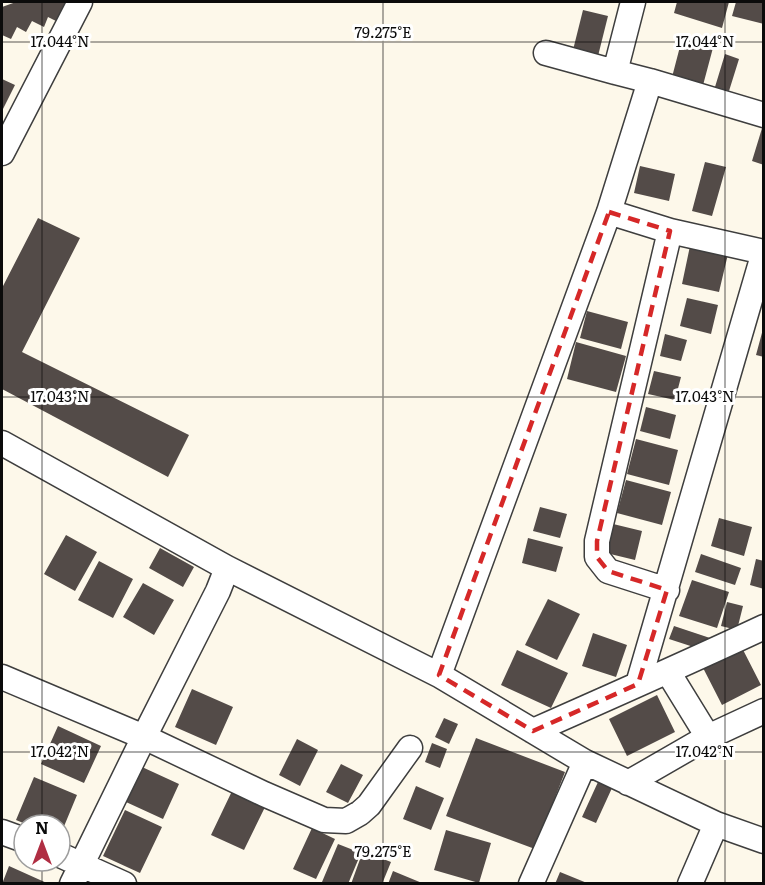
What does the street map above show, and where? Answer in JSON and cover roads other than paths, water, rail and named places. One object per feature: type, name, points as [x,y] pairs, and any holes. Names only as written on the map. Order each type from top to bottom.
[{"type":"street","points":[[2,153],[80,2]]},
{"type":"street","points":[[615,72],[633,2]]},
{"type":"street","points":[[546,53],[764,115]]},
{"type":"street","points":[[439,675],[609,212],[650,81]]},
{"type":"street","points":[[609,212],[670,231],[764,252],[638,684]]},
{"type":"street","points":[[667,590],[608,571],[597,557],[597,541],[670,231]]},
{"type":"street","points":[[2,443],[227,568],[439,675],[585,762],[716,824],[764,841]]},
{"type":"street","points":[[72,865],[144,737],[218,591],[227,568]]},
{"type":"street","points":[[532,731],[764,627]]},
{"type":"street","points":[[668,672],[708,737]]},
{"type":"street","points":[[2,677],[144,737],[324,820],[346,821],[360,813],[369,805],[410,748]]},
{"type":"street","points":[[628,783],[708,737],[764,711]]},
{"type":"street","points":[[531,884],[585,762]]},
{"type":"street","points":[[690,884],[716,824]]},
{"type":"street","points":[[72,867],[124,884]]}]
